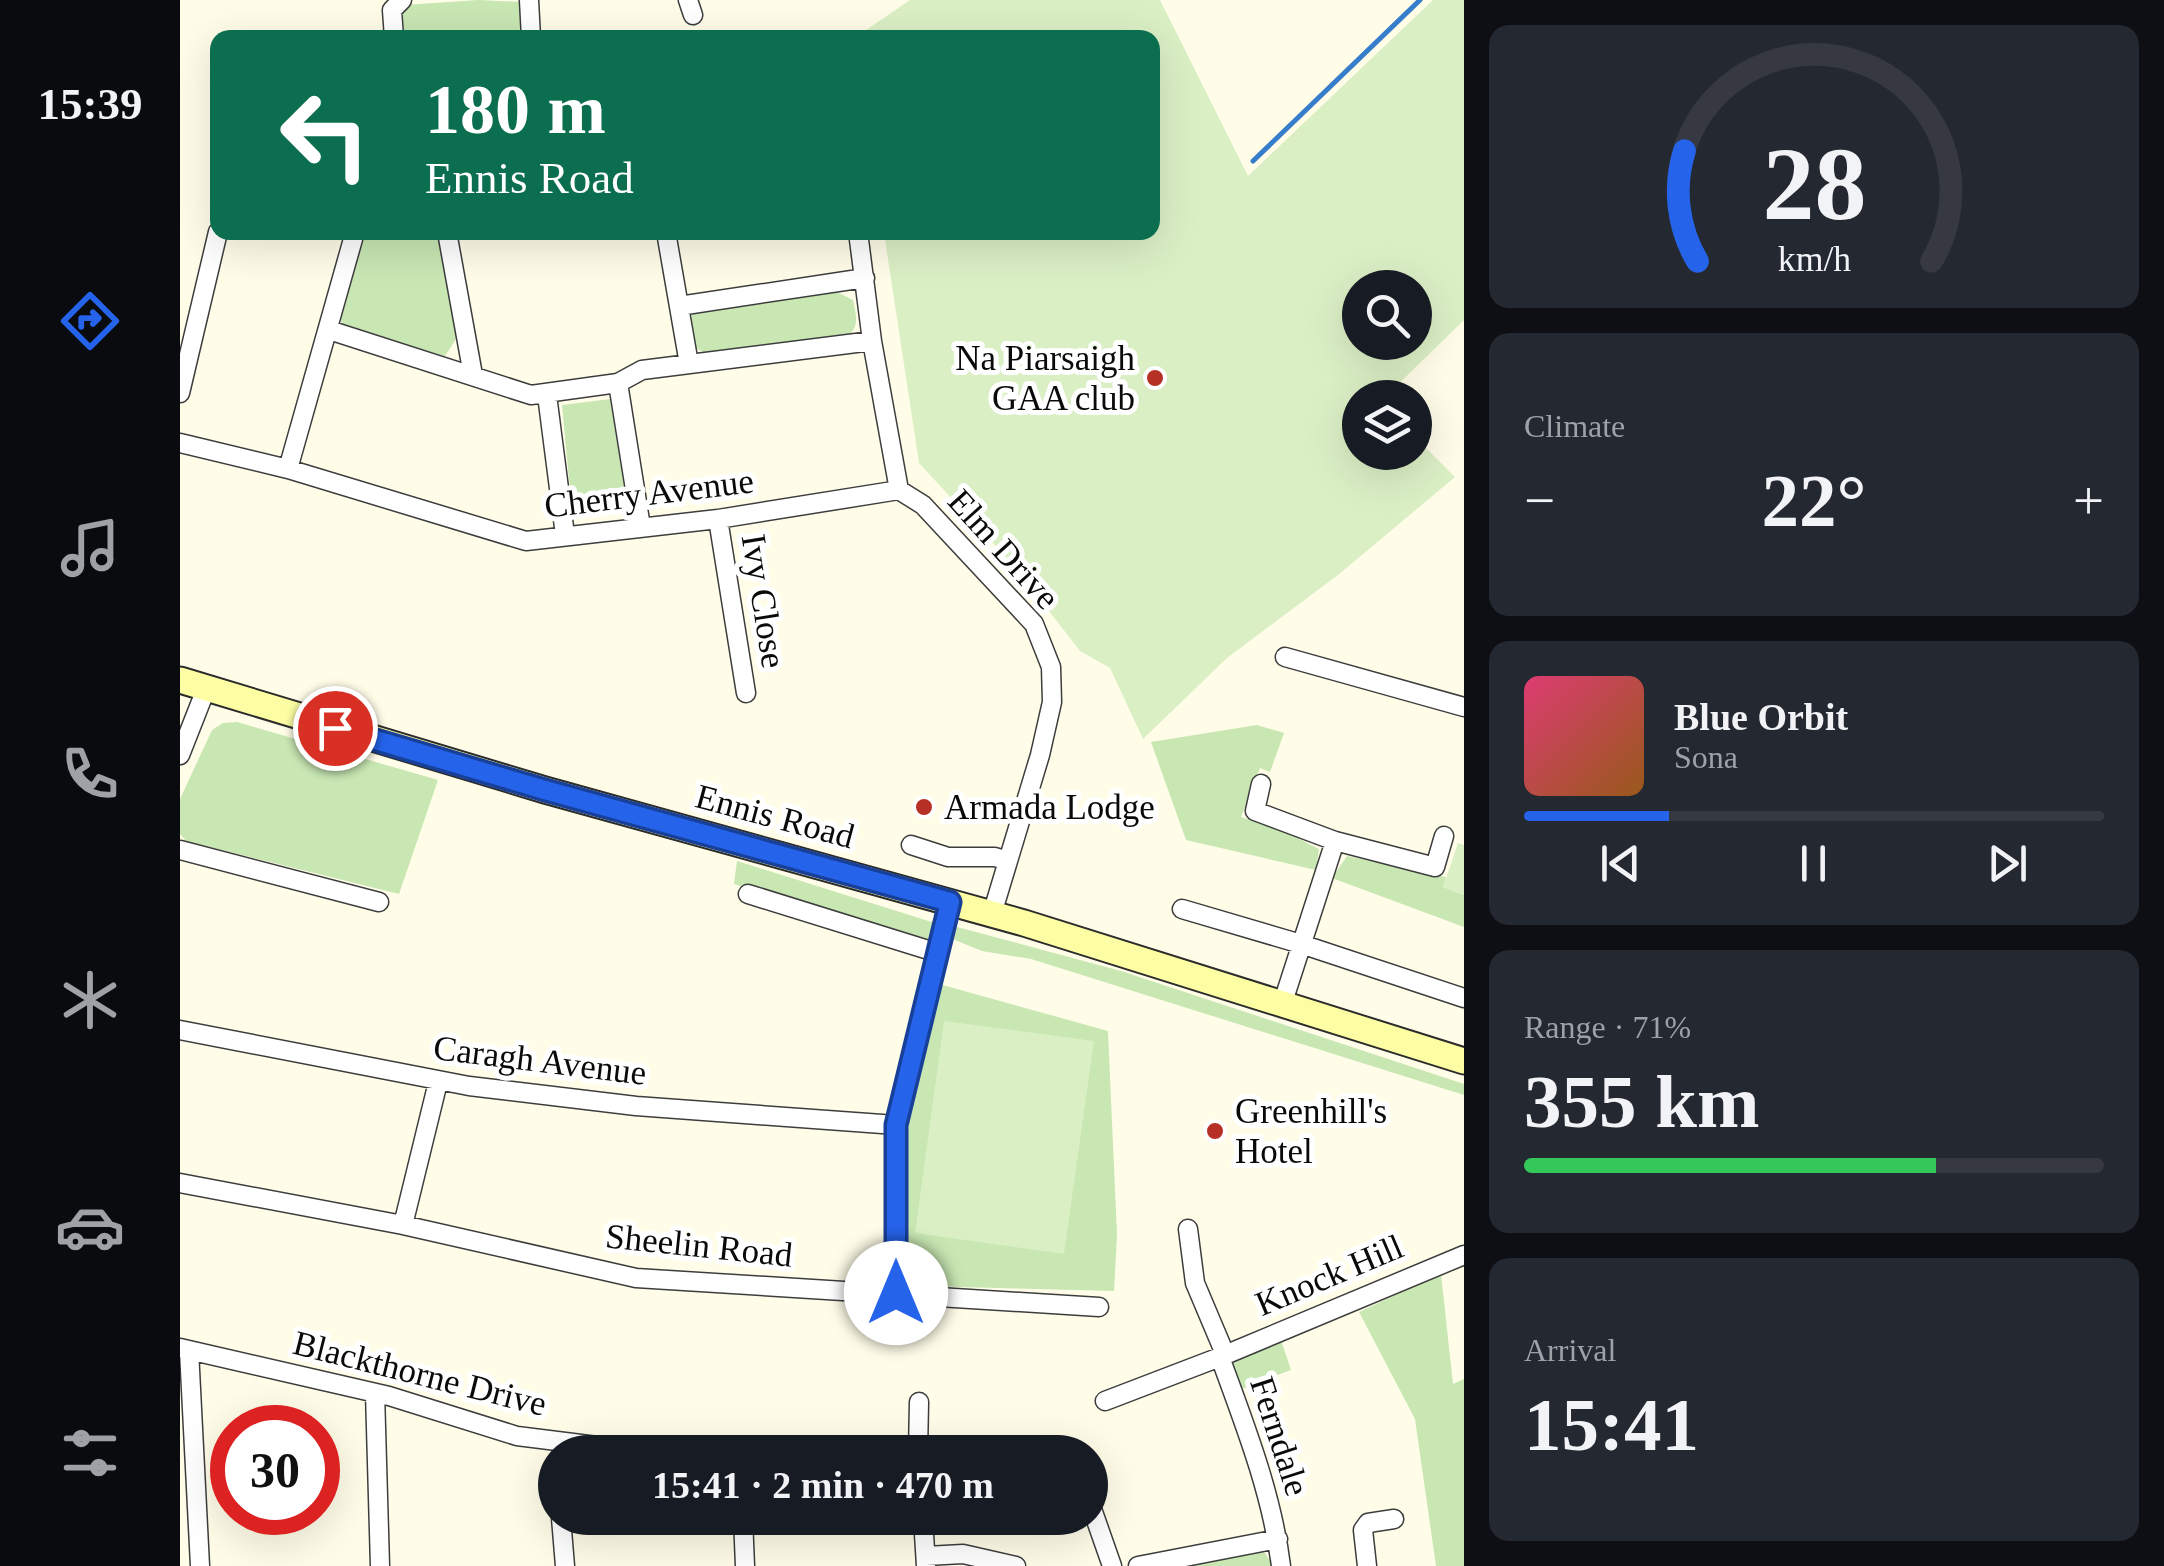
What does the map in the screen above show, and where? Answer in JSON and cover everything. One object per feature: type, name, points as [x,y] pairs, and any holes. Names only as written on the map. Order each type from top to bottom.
[{"type":"main road","name":"Ennis Road","points":[[180,680],[535,787],[992,914],[1464,1061]]},
{"type":"street","points":[[393,30],[392,10],[402,0]]},
{"type":"street","points":[[529,0],[531,30]]},
{"type":"street","points":[[180,393],[216,240]]},
{"type":"street","points":[[288,469],[353,240]]},
{"type":"street","points":[[449,240],[473,375]]},
{"type":"street","points":[[667,240],[689,364]]},
{"type":"street","name":"Elm Drive","points":[[859,240],[872,341],[899,490],[923,505],[1034,624],[1051,667],[1048,720],[992,914]]},
{"type":"street","points":[[679,306],[865,278]]},
{"type":"street","points":[[328,330],[532,395],[618,384],[642,370],[872,341]]},
{"type":"street","points":[[442,366],[470,346]]},
{"type":"street","points":[[618,384],[641,527]]},
{"type":"street","points":[[547,395],[565,536]]},
{"type":"street","name":"Cherry Avenue","points":[[180,442],[288,469],[526,541],[718,519],[899,490]]},
{"type":"street","name":"Ivy Close","points":[[718,519],[746,693]]},
{"type":"street","points":[[1285,658],[1464,707]]},
{"type":"street","points":[[180,756],[206,688]]},
{"type":"street","points":[[1261,784],[1255,811],[1334,841],[1435,867],[1444,836]]},
{"type":"street","points":[[1282,1005],[1334,841]]},
{"type":"street","points":[[911,845],[948,858],[1008,861]]},
{"type":"street","points":[[180,850],[379,902]]},
{"type":"street","points":[[748,894],[938,954]]},
{"type":"street","points":[[896,1293],[896,1125],[950,902]]},
{"type":"street","points":[[1182,909],[1464,998]]},
{"type":"street","name":"Caragh Avenue","points":[[180,1030],[438,1082],[636,1106],[896,1125]]},
{"type":"street","points":[[403,1225],[438,1082]]},
{"type":"street","name":"Sheelin Road","points":[[180,1183],[403,1225],[636,1278],[1099,1307]]},
{"type":"street","name":"Ferndale","points":[[1188,1229],[1195,1284],[1260,1467],[1281,1566]]},
{"type":"street","name":"Knock Hill","points":[[1223,1356],[1464,1256]]},
{"type":"street","points":[[184,1349],[200,1566]]},
{"type":"street","name":"Blackthorne Drive","points":[[184,1349],[375,1392],[538,1442]]},
{"type":"street","name":"Ferndale","points":[[1105,1401],[1223,1356]]},
{"type":"street","points":[[375,1392],[380,1566]]},
{"type":"street","points":[[918,1435],[919,1402]]},
{"type":"street","points":[[1367,1566],[1363,1530],[1368,1524],[1394,1519]]},
{"type":"street","points":[[563,1535],[564,1566]]},
{"type":"street","points":[[744,1535],[745,1566]]},
{"type":"street","points":[[924,1535],[926,1561],[962,1554],[1016,1566]]},
{"type":"street","points":[[1101,1535],[1112,1566]]},
{"type":"street","name":"Ferndale","points":[[1138,1566],[1278,1539]]},
{"type":"green space","points":[[478,0],[523,2],[524,30],[399,30],[399,11],[405,5]]},
{"type":"green space","name":"Na Piarsaigh GAA club","points":[[910,0],[1160,0],[1248,176],[1433,0],[1464,0],[1464,320],[1432,351],[1432,270],[1342,270],[1342,360],[1423,360],[1402,380],[1342,380],[1342,470],[1432,470],[1432,454],[1455,477],[1338,575],[1227,658],[1143,739],[1110,668],[1080,651],[1014,566],[919,463],[885,240],[1160,240],[1160,30],[866,30]]},
{"type":"green space","points":[[364,240],[439,240],[458,336],[445,356],[346,329],[338,316]]},
{"type":"green space","points":[[837,292],[853,300],[856,312],[855,327],[843,339],[710,357],[693,346],[689,322],[694,311]]},
{"type":"green space","points":[[610,399],[625,493],[619,500],[578,504],[571,500],[562,405]]},
{"type":"green space","points":[[237,722],[438,780],[399,894],[186,841],[180,834],[180,799],[212,730],[223,723]]},
{"type":"green space","points":[[1257,725],[1284,733],[1270,772],[1260,768],[1241,817],[1277,828],[1319,849],[1316,870],[1186,840],[1151,742]]},
{"type":"green space","points":[[1458,843],[1464,845],[1464,895],[1443,887]]},
{"type":"green space","points":[[1347,856],[1446,877],[1443,887],[1464,895],[1464,927],[1332,878]]},
{"type":"green space","points":[[737,861],[935,923],[930,944],[734,884]]},
{"type":"green space","points":[[957,927],[1121,971],[1464,1084],[1464,1095],[1031,959],[982,951],[950,938]]},
{"type":"green space","points":[[939,984],[1108,1031],[1117,1235],[1114,1291],[922,1286],[913,1282],[907,1272],[905,1130]]},
{"type":"green space","points":[[944,1021],[1094,1041],[1064,1254],[915,1233]]},
{"type":"green space","points":[[1441,1274],[1453,1384],[1464,1379],[1464,1566],[1436,1566],[1415,1419],[1359,1312]]},
{"type":"green space","points":[[1280,1337],[1291,1370],[1239,1390],[1229,1370],[1231,1358]]},
{"type":"green space","points":[[1254,1548],[1265,1553],[1273,1566],[1172,1566]]},
{"type":"waterway","points":[[1253,161],[1420,0]]},
{"type":"place","name":"Na Piarsaigh GAA club","points":[[1155,378]]},
{"type":"place","name":"Armada Lodge","points":[[924,807]]},
{"type":"place","name":"Greenhill's Hotel","points":[[1215,1131]]},
{"type":"route","points":[[335,728],[950,902],[896,1125],[896,1293]]}]
